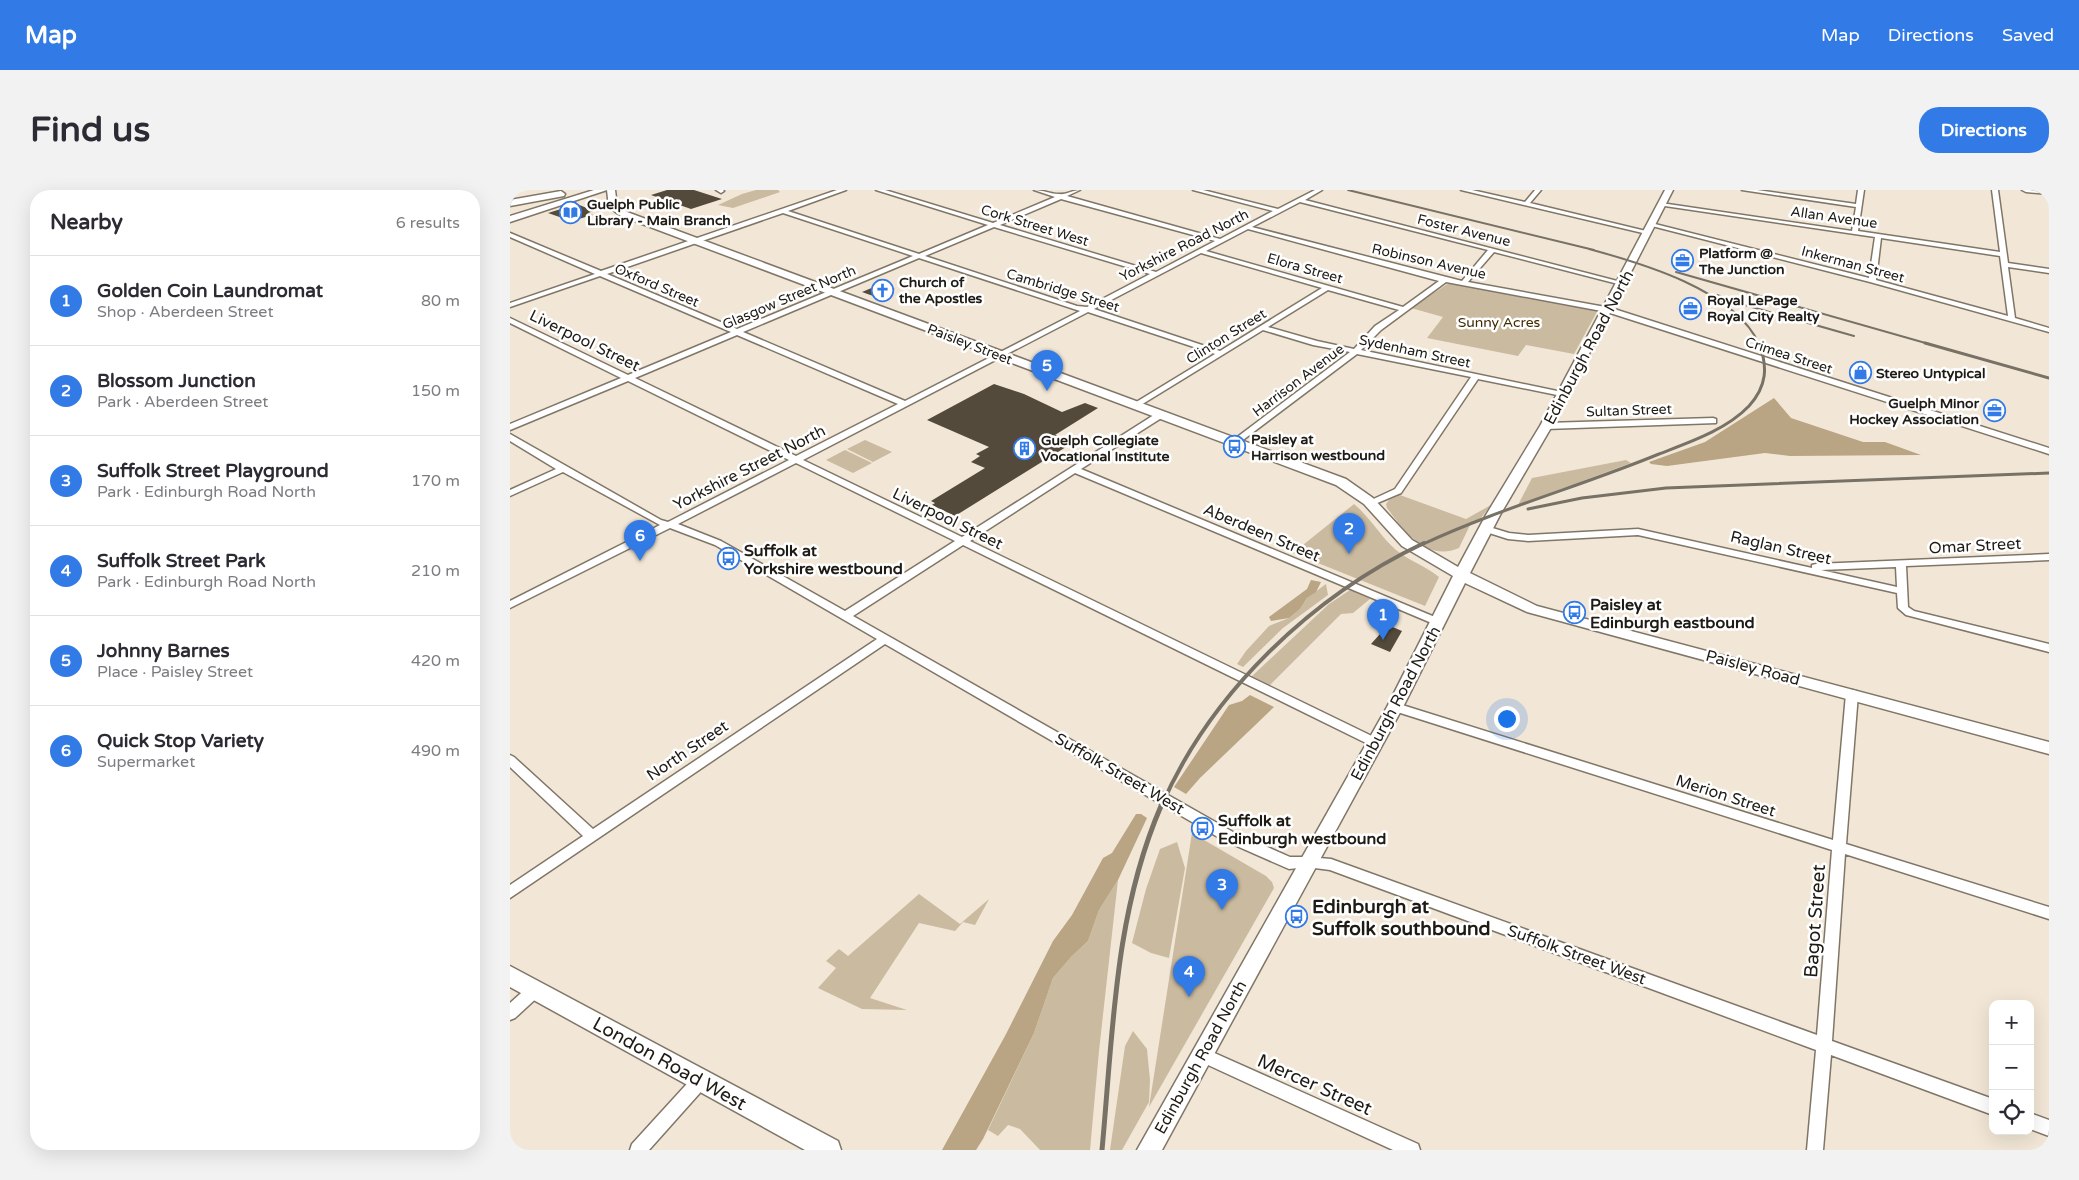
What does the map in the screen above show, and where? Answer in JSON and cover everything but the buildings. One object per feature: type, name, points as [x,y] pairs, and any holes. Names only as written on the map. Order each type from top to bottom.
[{"type":"main road","points":[[510,203],[586,190]]},
{"type":"main road","points":[[510,219],[603,190]]},
{"type":"main road","name":"Paisley Street","points":[[611,190],[612,205],[620,212],[1341,482],[1372,502],[1408,543],[1462,575]]},
{"type":"main road","name":"Edinburgh Road North","points":[[1149,1150],[1394,707],[1486,529],[1546,426],[1608,310],[1669,190]]},
{"type":"main road","points":[[2026,190],[2049,192]]},
{"type":"main road","name":"Paisley Road","points":[[1462,575],[1506,600],[1532,609],[2049,748]]},
{"type":"main road","name":"London Road West","points":[[510,976],[829,1150]]},
{"type":"street","points":[[510,305],[843,190]]},
{"type":"street","name":"Cork Street West","points":[[879,190],[1156,274]]},
{"type":"street","points":[[1037,190],[1221,241]]},
{"type":"street","name":"Glasgow Street North","points":[[510,427],[1077,190]]},
{"type":"street","points":[[1196,190],[1279,211]]},
{"type":"street","points":[[1300,200],[1319,190]]},
{"type":"street","name":"Inkerman Street","points":[[1464,190],[1649,229],[1872,282],[2049,330]]},
{"type":"street","points":[[1527,204],[1538,190]]},
{"type":"street","points":[[1745,190],[1859,206]]},
{"type":"street","points":[[1855,233],[1862,190]]},
{"type":"street","points":[[1995,190],[2012,320]]},
{"type":"street","name":"Yorkshire Road North","points":[[1000,355],[1300,200]]},
{"type":"street","name":"Foster Avenue","points":[[1300,200],[1622,282]]},
{"type":"street","name":"Allan Avenue","points":[[1661,205],[2003,254]]},
{"type":"street","name":"Cambridge Street","points":[[783,211],[1222,354]]},
{"type":"street","name":"Robinson Avenue","points":[[1246,227],[1445,280],[1608,310]]},
{"type":"street","name":"Oxford Street","points":[[510,235],[904,404]]},
{"type":"street","points":[[1872,282],[1878,236]]},
{"type":"street","points":[[1464,283],[1492,250]]},
{"type":"street","name":"Elora Street","points":[[1200,251],[1404,308]]},
{"type":"street","points":[[2005,265],[2049,272]]},
{"type":"street","name":"Harrison Avenue","points":[[1235,443],[1356,351],[1378,328],[1445,280]]},
{"type":"street","name":"Clinton Street","points":[[1136,406],[1328,287]]},
{"type":"street","name":"Crimea Street","points":[[1608,310],[2049,451]]},
{"type":"street","name":"Liverpool Street","points":[[510,320],[1374,742]]},
{"type":"street","name":"Sydenham Street","points":[[1263,328],[1314,342],[1562,394]]},
{"type":"street","name":"Yorkshire Street North","points":[[510,604],[797,460],[1000,355]]},
{"type":"street","points":[[1372,502],[1398,491],[1476,376]]},
{"type":"street","points":[[846,615],[1160,415]]},
{"type":"street","name":"Sultan Street","points":[[1546,426],[1713,421]]},
{"type":"street","name":"Suffolk Street West","points":[[510,437],[658,522],[685,529],[718,543],[1228,836],[1289,863],[1331,864],[1989,1106]]},
{"type":"street","points":[[510,493],[563,469]]},
{"type":"street","name":"Aberdeen Street","points":[[1075,470],[1438,622]]},
{"type":"street","name":"Raglan Street","points":[[1486,529],[1508,536],[1528,538],[1638,532],[1802,567],[1901,591]]},
{"type":"street","name":"Omar Street","points":[[1802,567],[2049,557]]},
{"type":"street","points":[[1902,564],[1901,591],[1903,608],[1917,616],[2049,648]]},
{"type":"street","name":"North Street","points":[[510,892],[591,835],[886,638]]},
{"type":"street","name":"Bagot Street","points":[[1815,1150],[1852,694]]},
{"type":"street","name":"Merion Street","points":[[1394,707],[2049,913]]},
{"type":"street","points":[[510,760],[591,835]]},
{"type":"street","points":[[510,1013],[535,990]]},
{"type":"street","name":"Mercer Street","points":[[1201,1054],[1412,1150]]},
{"type":"street","points":[[638,1150],[701,1080]]},
{"type":"street","points":[[2034,1123],[2049,1128]]},
{"type":"green space","points":[[756,190],[778,190],[780,192],[733,208],[718,205],[742,194]]},
{"type":"green space","name":"Sunny Acres","points":[[1449,283],[1598,310],[1574,354],[1526,345],[1518,356],[1427,338],[1443,317],[1411,308]]},
{"type":"green space","points":[[865,440],[892,452],[873,462],[847,449]]},
{"type":"green space","points":[[845,450],[872,463],[853,473],[826,460]]},
{"type":"green space","points":[[1626,460],[1631,463],[1518,505],[1532,478]]},
{"type":"green space","points":[[1400,495],[1466,519],[1491,505],[1481,518],[1471,523],[1459,548],[1437,551],[1417,542],[1387,508],[1386,504],[1389,500]]},
{"type":"green space","points":[[1354,504],[1396,550],[1439,577],[1425,606],[1293,553]]},
{"type":"green space","points":[[1326,584],[1328,595],[1283,628],[1243,667],[1237,664],[1269,626],[1289,618],[1300,609],[1307,598]]},
{"type":"green space","points":[[1350,590],[1370,599],[1353,613],[1341,614],[1269,686],[1251,677],[1329,604]]},
{"type":"green space","points":[[1192,833],[1266,876],[1272,882],[1274,888],[1149,1107]]},
{"type":"green space","points":[[1177,842],[1185,868],[1169,958],[1151,953],[1132,943],[1146,889],[1160,849]]},
{"type":"green space","points":[[1118,880],[1090,1150],[1040,1150],[1020,1129],[1008,1125],[998,1136],[988,1130],[1034,1033],[1053,978],[1088,941],[1099,910]]},
{"type":"green space","points":[[919,894],[960,924],[989,899],[975,925],[963,922],[955,931],[919,923],[870,998],[907,1010],[862,1009],[818,988],[836,968],[826,961],[839,949],[848,956]]},
{"type":"green space","points":[[1133,1031],[1147,1049],[1150,1080],[1149,1102],[1122,1150],[1110,1150],[1125,1046]]},
{"type":"shaded area","points":[[1774,398],[1791,418],[1863,442],[1885,442],[1921,455],[1790,456],[1765,453],[1667,466],[1651,464],[1649,462],[1705,442]]},
{"type":"shaded area","points":[[1311,580],[1321,582],[1316,592],[1307,598],[1300,609],[1289,618],[1271,621],[1269,617],[1307,589]]},
{"type":"shaded area","points":[[1250,695],[1274,707],[1200,778],[1186,794],[1174,787],[1229,705],[1242,701]]},
{"type":"shaded area","points":[[1136,814],[1141,814],[1147,818],[1118,880],[1099,910],[1088,941],[1053,978],[1034,1033],[983,1139],[976,1150],[942,1150],[1005,1036],[1053,941],[1072,915],[1103,858],[1112,853]]},
{"type":"railway","points":[[1348,190],[1594,250]]},
{"type":"railway","points":[[1589,249],[1659,271],[1708,294],[1730,308],[1747,325],[1759,344]]},
{"type":"railway","points":[[1676,272],[1929,344]]},
{"type":"railway","points":[[1717,295],[1745,305],[1854,336]]},
{"type":"railway","points":[[1421,545],[1480,520],[1630,466],[1719,429],[1749,406],[1759,391],[1765,368],[1759,343]]},
{"type":"railway","points":[[1925,343],[2049,378]]},
{"type":"railway","points":[[1528,509],[1582,498],[1666,488],[2049,473]]},
{"type":"railway","points":[[1161,807],[1182,765],[1207,725],[1236,687],[1269,652],[1304,620],[1343,591],[1383,565],[1424,543]]},
{"type":"railway","points":[[1102,1150],[1113,1018],[1125,932],[1145,847],[1161,806]]},
{"type":"place","name":"Guelph Public Library - Main Branch","points":[[571,212]]},
{"type":"place","name":"Platform @ The Junction","points":[[1683,261]]},
{"type":"place","name":"Church of the Apostles","points":[[883,290]]},
{"type":"place","name":"Royal LePage Royal City Realty","points":[[1691,308]]},
{"type":"place","name":"Stereo Untypical","points":[[1860,373]]},
{"type":"place","name":"Johnny Barnes","points":[[1047,391]]},
{"type":"place","name":"Guelph Minor Hockey Association","points":[[1995,411]]},
{"type":"place","name":"Paisley at Harrison westbound","points":[[1235,447]]},
{"type":"place","name":"Guelph Collegiate Vocational Institute","points":[[1025,448]]},
{"type":"place","name":"Blossom Junction","points":[[1349,554]]},
{"type":"place","name":"Suffolk at Yorkshire westbound","points":[[728,559]]},
{"type":"place","name":"Quick Stop Variety","points":[[640,561]]},
{"type":"place","name":"Paisley at Edinburgh eastbound","points":[[1574,613]]},
{"type":"place","name":"Golden Coin Laundromat","points":[[1383,640]]},
{"type":"place","name":"Suffolk at Edinburgh westbound","points":[[1202,829]]},
{"type":"place","name":"Suffolk Street Playground","points":[[1222,910]]},
{"type":"place","name":"Edinburgh at Suffolk southbound","points":[[1296,917]]},
{"type":"place","name":"Suffolk Street Park","points":[[1189,997]]}]
